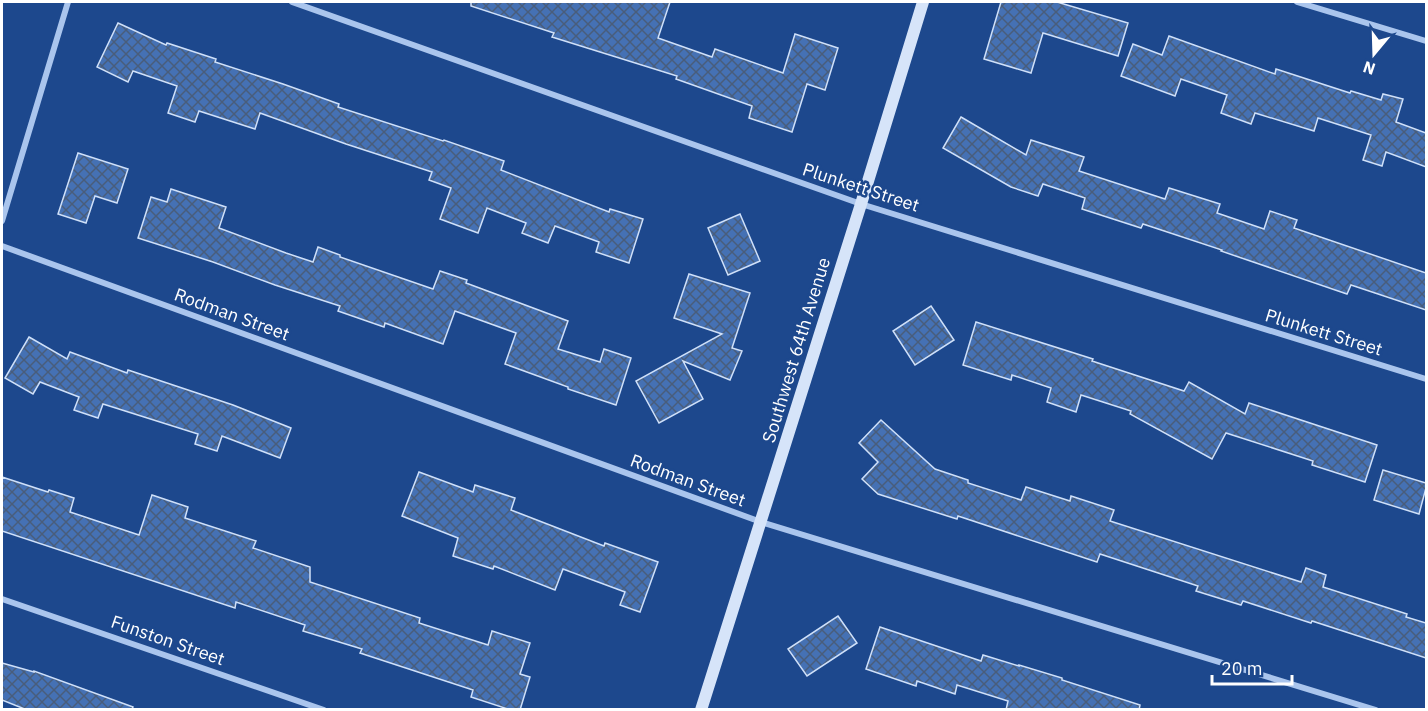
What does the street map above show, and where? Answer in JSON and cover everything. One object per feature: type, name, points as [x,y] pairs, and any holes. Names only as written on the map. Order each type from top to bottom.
[{"type":"street","points":[[2,221],[68,2]]},
{"type":"street","name":"Plunkett Street","points":[[292,2],[861,204],[1426,379]]},
{"type":"street","name":"Southwest 64th Avenue","points":[[701,710],[923,2]]},
{"type":"street","points":[[1297,2],[1426,41]]},
{"type":"street","name":"Rodman Street","points":[[2,246],[761,522],[1376,710]]},
{"type":"street","name":"Funston Street","points":[[2,599],[324,710]]},
{"type":"building","points":[[471,2],[670,2],[658,38],[712,57],[715,49],[783,73],[795,34],[838,48],[825,90],[807,84],[792,132],[749,118],[752,106],[676,79],[677,76],[552,37],[554,33],[471,6]]},
{"type":"building","points":[[1001,2],[1057,2],[1128,23],[1118,56],[1043,33],[1031,73],[984,59]]},
{"type":"building","points":[[118,23],[166,45],[167,43],[216,59],[215,62],[339,104],[338,107],[504,161],[501,170],[609,212],[610,209],[643,219],[629,263],[596,252],[599,242],[555,226],[548,243],[522,233],[526,223],[487,208],[478,233],[440,219],[451,188],[429,180],[432,172],[260,113],[255,129],[199,111],[195,122],[168,113],[177,86],[133,71],[128,82],[97,67]]},
{"type":"building","points":[[1169,36],[1275,74],[1276,69],[1350,93],[1351,91],[1381,100],[1383,94],[1403,99],[1396,122],[1426,133],[1426,167],[1386,152],[1382,166],[1363,160],[1371,135],[1318,118],[1314,131],[1255,113],[1251,124],[1221,113],[1227,95],[1181,79],[1175,96],[1121,76],[1133,44],[1162,55]]},
{"type":"building","points":[[961,117],[1026,155],[1031,140],[1084,157],[1079,171],[1165,199],[1169,188],[1220,204],[1217,213],[1264,229],[1270,211],[1297,220],[1294,228],[1426,273],[1426,310],[1351,285],[1347,294],[1143,224],[1141,228],[1082,209],[1085,198],[1043,184],[1038,196],[1011,187],[943,148]]},
{"type":"building","points":[[78,153],[128,169],[117,203],[95,196],[86,223],[58,214]]},
{"type":"building","points":[[171,189],[226,207],[219,228],[313,262],[318,247],[340,255],[340,257],[433,289],[440,271],[568,321],[558,349],[600,362],[604,349],[631,358],[616,405],[505,364],[516,333],[455,311],[443,344],[385,323],[384,327],[338,311],[340,306],[138,238],[151,197],[167,202]]},
{"type":"building","points":[[740,214],[760,261],[728,275],[708,228]]},
{"type":"building","points":[[689,274],[750,293],[732,348],[742,351],[730,380],[683,361],[703,399],[659,423],[636,381],[722,334],[674,318]]},
{"type":"building","points":[[931,306],[954,340],[915,365],[893,331]]},
{"type":"building","points":[[976,322],[1184,391],[1189,382],[1245,414],[1249,403],[1377,445],[1365,482],[1312,465],[1313,461],[1226,433],[1212,459],[1130,414],[1131,411],[1081,395],[1076,412],[1047,402],[1051,388],[1012,375],[1011,380],[963,365]]},
{"type":"building","points":[[29,337],[67,359],[70,352],[127,373],[128,370],[233,405],[291,428],[280,458],[222,436],[217,451],[195,444],[198,434],[103,404],[98,418],[74,410],[79,397],[40,382],[33,394],[5,378]]},
{"type":"building","points":[[881,420],[935,469],[968,480],[968,483],[1021,500],[1026,487],[1070,501],[1071,496],[1114,510],[1110,521],[1301,582],[1306,568],[1326,575],[1323,587],[1407,614],[1406,617],[1426,623],[1426,658],[1312,621],[1311,623],[1243,601],[1241,605],[1196,591],[1198,586],[1100,554],[1097,562],[958,516],[957,519],[878,494],[862,479],[878,462],[859,443]]},
{"type":"building","points":[[1383,470],[1426,483],[1419,514],[1374,500]]},
{"type":"building","points":[[419,472],[473,492],[475,485],[515,498],[511,510],[604,546],[605,543],[658,562],[640,612],[620,605],[625,592],[563,569],[555,590],[494,566],[493,569],[453,556],[458,538],[402,516]]},
{"type":"building","points":[[2,477],[74,498],[70,512],[139,535],[152,495],[188,507],[185,518],[256,541],[253,548],[310,567],[310,582],[420,618],[419,623],[488,645],[492,631],[530,643],[520,674],[530,677],[520,710],[511,710],[471,697],[473,690],[360,653],[362,649],[303,631],[305,625],[236,602],[235,608],[2,531]]},
{"type":"building","points":[[838,616],[857,643],[807,676],[788,649]]},
{"type":"building","points":[[880,627],[981,661],[983,655],[1062,678],[1062,680],[1140,705],[1139,710],[1006,710],[1008,701],[957,685],[955,694],[917,681],[916,686],[866,669]]},
{"type":"building","points":[[2,663],[34,671],[133,707],[132,710],[27,710],[2,700]]}]
